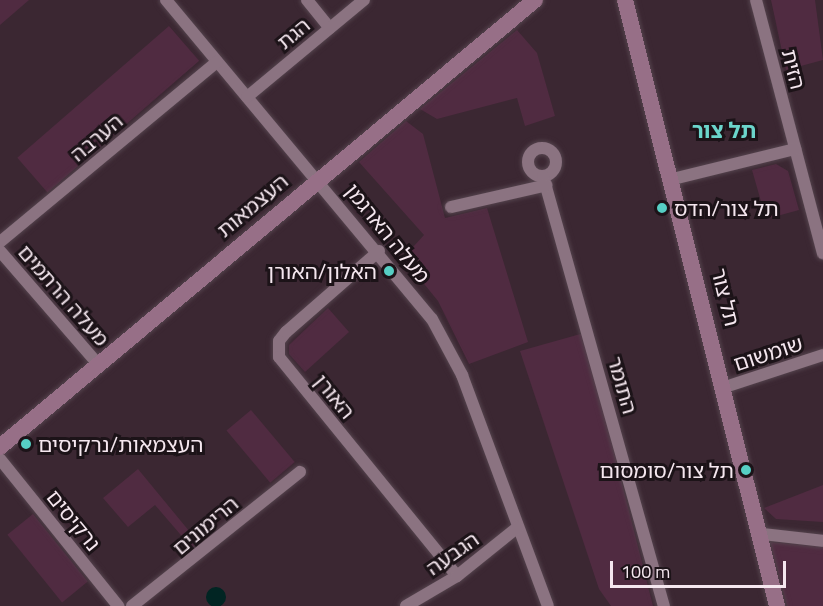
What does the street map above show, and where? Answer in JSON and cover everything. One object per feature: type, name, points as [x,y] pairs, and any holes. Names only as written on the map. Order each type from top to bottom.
[{"type":"street","name":"מעלה הארגמן","points":[[166,0],[379,251],[453,356],[548,606]]},
{"type":"street","points":[[307,0],[330,28]]},
{"type":"street","name":"הגת","points":[[247,97],[364,0]]},
{"type":"street","name":"העצמאות","points":[[0,447],[318,179],[536,0]]},
{"type":"street","name":"תל צור","points":[[625,0],[673,179],[762,534],[777,606]]},
{"type":"street","name":"הזית","points":[[756,0],[823,253]]},
{"type":"street","name":"הערבה","points":[[0,242],[217,62]]},
{"type":"street","points":[[673,179],[795,149]]},
{"type":"street","name":"התומר","points":[[451,207],[545,181],[664,606]]},
{"type":"street","name":"מעלה הרתמים","points":[[0,251],[98,364]]},
{"type":"street","name":"האורן","points":[[379,251],[286,332],[279,341],[279,357],[457,576]]},
{"type":"street","name":"שומשום","points":[[725,387],[823,355]]},
{"type":"street","name":"נרקיסים","points":[[0,459],[118,606]]},
{"type":"street","name":"הרימונים","points":[[132,606],[300,472]]},
{"type":"street","name":"הגבעה","points":[[406,606],[457,576],[518,528]]},
{"type":"street","points":[[762,534],[823,541]]},
{"type":"street","points":[[118,606],[132,606]]},
{"type":"shaded area","points":[[0,0],[29,0],[0,25]]},
{"type":"shaded area","points":[[771,0],[815,0],[823,60],[786,70]]},
{"type":"shaded area","points":[[169,26],[199,61],[47,193],[17,158]]},
{"type":"shaded area","points":[[517,30],[537,53],[555,116],[525,126],[517,98],[437,119],[420,109]]},
{"type":"shaded area","points":[[406,121],[423,134],[445,218],[487,208],[528,342],[469,364],[438,301],[403,258],[424,235],[359,162]]},
{"type":"shaded area","points":[[776,164],[788,171],[799,210],[766,219],[752,170]]},
{"type":"shaded area","points":[[328,308],[349,332],[305,372],[289,354],[289,345]]},
{"type":"shaded area","points":[[584,333],[653,606],[611,606],[599,589],[520,351]]},
{"type":"shaded area","points":[[251,410],[295,462],[270,483],[226,431]]},
{"type":"shaded area","points":[[138,469],[199,543],[192,548],[155,505],[128,527],[103,498]]},
{"type":"shaded area","points":[[823,485],[823,522],[776,519],[764,508]]},
{"type":"shaded area","points":[[33,514],[88,582],[62,602],[7,535]]},
{"type":"shaded area","points":[[770,542],[823,547],[823,606],[787,606]]},
{"type":"shaded area","points":[[216,587],[223,590],[226,597],[223,604],[216,607],[209,604],[206,597],[209,590]]},
{"type":"place","name":"תל צור/הדס","points":[[662,208]]},
{"type":"place","name":"האלון/האורן","points":[[389,271]]},
{"type":"place","name":"העצמאות/נרקיסים","points":[[26,444]]},
{"type":"place","name":"תל צור/סומסום","points":[[746,470]]},
{"type":"district","name":"תל צור","points":[[724,131]]}]
